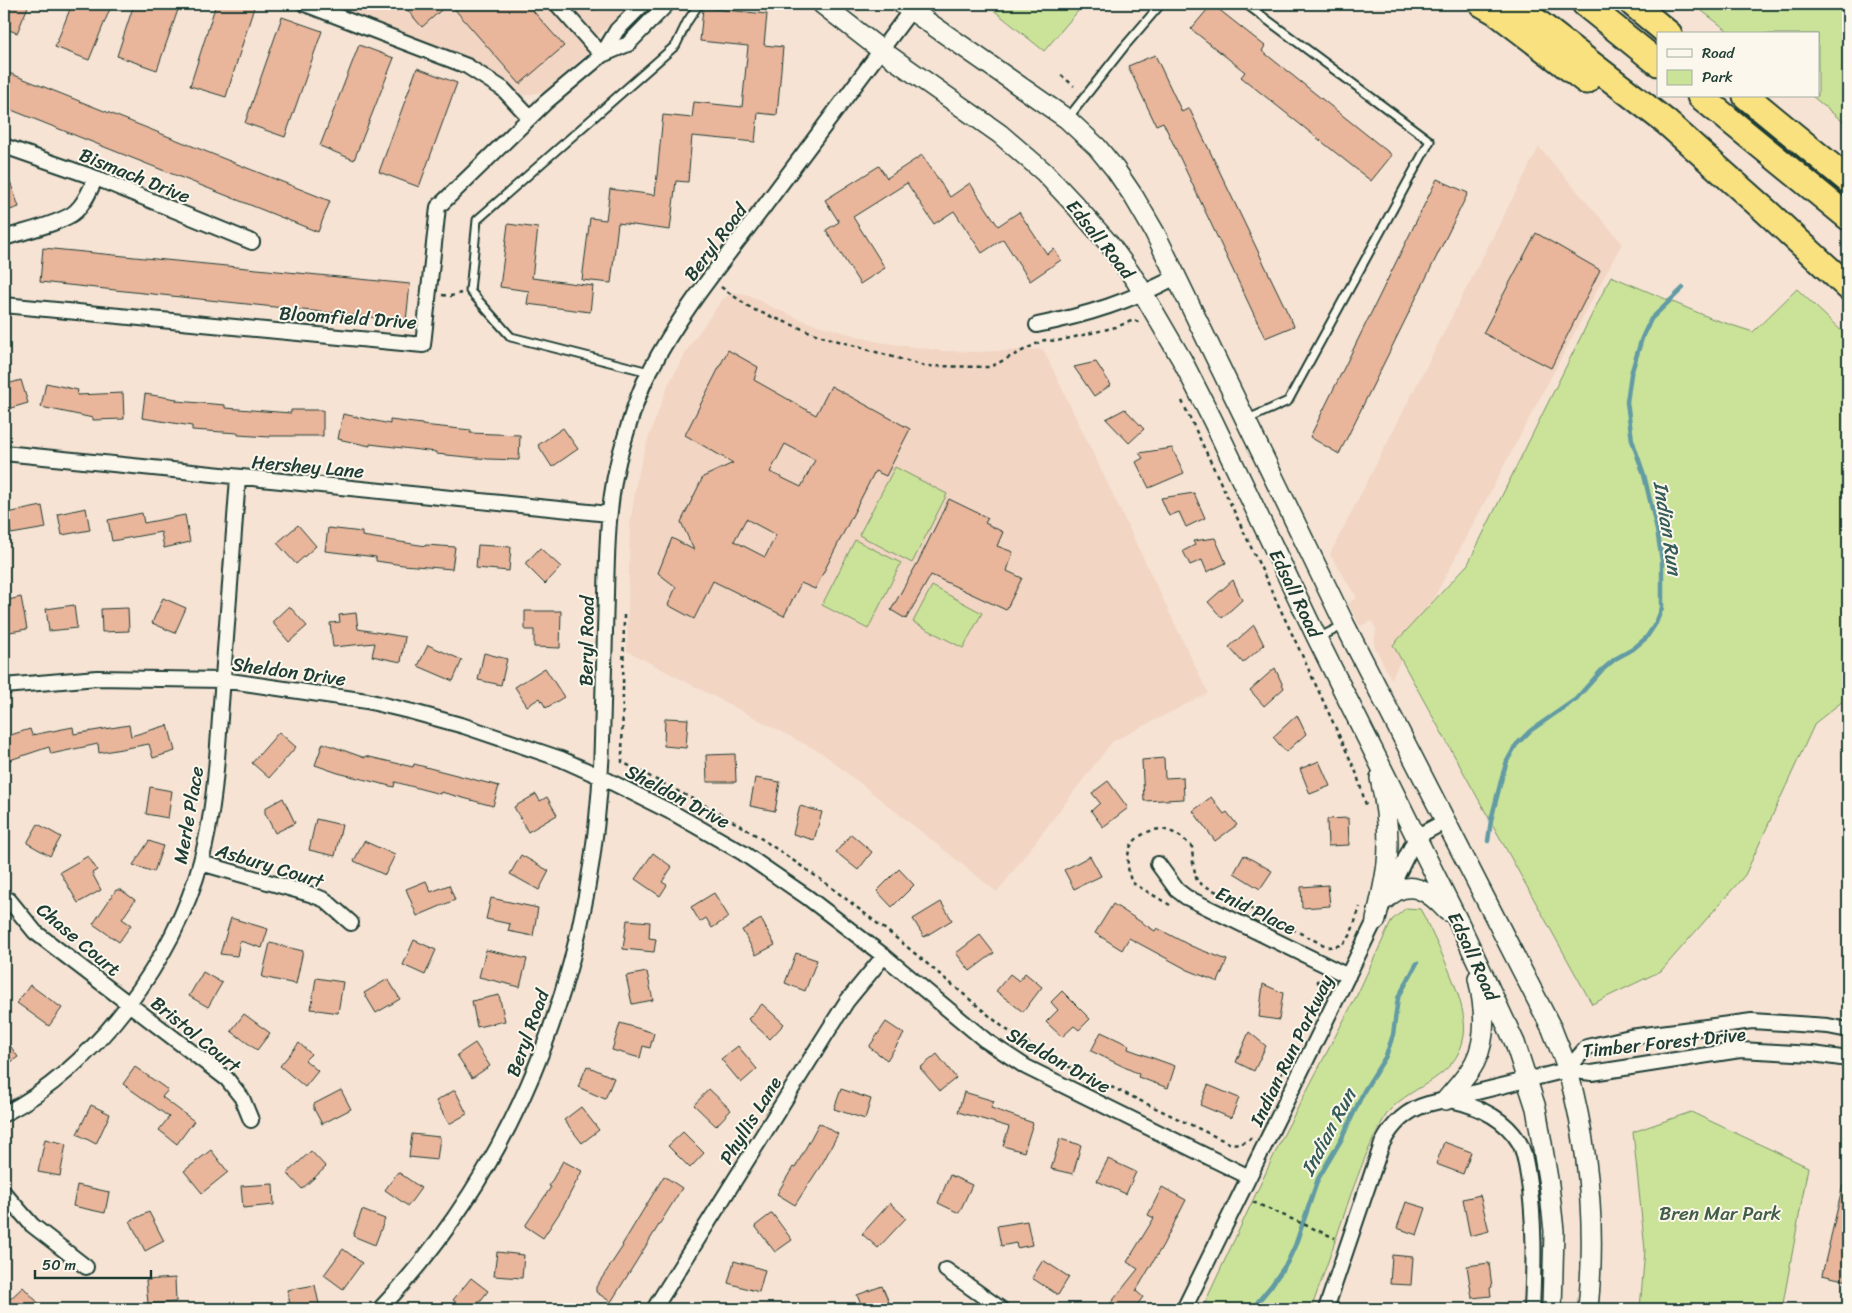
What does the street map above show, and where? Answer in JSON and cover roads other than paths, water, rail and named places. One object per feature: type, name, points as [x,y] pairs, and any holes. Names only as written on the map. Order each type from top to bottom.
[{"type":"highway","points":[[1482,4],[1496,12],[1593,87],[1639,101]]},
{"type":"highway","points":[[1514,4],[1666,122],[1848,287]]},
{"type":"highway","points":[[1585,4],[1657,62]]},
{"type":"highway","points":[[1632,4],[1667,32]]},
{"type":"highway","points":[[1702,98],[1848,217]]},
{"type":"highway","points":[[1748,98],[1848,180]]},
{"type":"main road","name":"Edsall Road","points":[[822,4],[881,50],[1000,134],[1044,172],[1110,246],[1143,294],[1182,360],[1370,746],[1461,926],[1515,1043],[1536,1108],[1549,1185],[1554,1232],[1552,1309]]},
{"type":"main road","name":"Edsall Road","points":[[906,7],[1067,119],[1097,147],[1134,197],[1155,233],[1345,625],[1548,1020],[1567,1070],[1583,1139],[1587,1173],[1591,1248],[1588,1309]]},
{"type":"main road","points":[[1370,746],[1382,789],[1388,841],[1387,862],[1376,920]]},
{"type":"main road","points":[[1386,899],[1392,893],[1404,888],[1425,891],[1436,898],[1461,926]]},
{"type":"main road","points":[[1446,1100],[1476,1062],[1482,1040],[1484,1027],[1482,1003],[1471,947]]},
{"type":"street","points":[[305,4],[467,66],[503,89],[530,118]]},
{"type":"street","points":[[558,4],[602,55]]},
{"type":"street","name":"Bloomfield Drive","points":[[4,305],[423,345],[438,207],[530,118],[602,55],[617,30],[643,4]]},
{"type":"street","name":"Bloomfield Drive","points":[[602,55],[628,44],[667,4]]},
{"type":"street","name":"Beryl Road","points":[[380,1309],[432,1249],[469,1196],[502,1140],[528,1087],[554,1022],[573,958],[587,899],[601,777],[609,514],[622,447],[649,372],[684,315],[881,50],[906,7]]},
{"type":"street","name":"Bismach Drive","points":[[4,146],[96,178],[252,242]]},
{"type":"street","points":[[4,238],[61,220],[76,212],[87,198],[96,178]]},
{"type":"street","points":[[1037,325],[1099,311],[1143,294],[1176,277]]},
{"type":"street","name":"Hershey Lane","points":[[4,453],[609,514]]},
{"type":"street","name":"Merle Place","points":[[4,1114],[62,1075],[101,1037],[129,1004],[165,949],[184,908],[201,863],[207,839],[215,786],[238,478]]},
{"type":"street","name":"Sheldon Drive","points":[[4,686],[97,678],[223,680],[367,702],[413,712],[523,745],[601,777],[675,814],[743,853],[807,897],[884,956],[985,1040],[1026,1067],[1249,1177]]},
{"type":"street","points":[[1416,836],[1446,821]]},
{"type":"street","name":"Indian Run Parkway","points":[[1184,1309],[1416,836]]},
{"type":"street","name":"Asbury Court","points":[[201,863],[325,900],[351,923]]},
{"type":"street","name":"Enid Place","points":[[1158,864],[1177,890],[1186,897],[1348,976]]},
{"type":"street","name":"Chase Court","points":[[9,900],[35,932],[129,1004]]},
{"type":"street","name":"Phyllis Lane","points":[[654,1309],[832,1023],[884,956]]},
{"type":"street","name":"Bristol Court","points":[[129,1004],[227,1079],[242,1098],[251,1120]]},
{"type":"street","name":"Timber Forest Drive","points":[[1567,1070],[1586,1047],[1630,1037],[1752,1021],[1828,1026],[1848,1030]]},
{"type":"street","name":"Timber Forest Drive","points":[[1567,1070],[1592,1073],[1740,1050],[1813,1054],[1848,1059]]},
{"type":"street","points":[[1326,1309],[1382,1144],[1393,1126],[1410,1110],[1567,1070]]},
{"type":"street","points":[[1446,1100],[1471,1105],[1492,1115],[1509,1129],[1521,1145],[1530,1189],[1534,1232],[1532,1309]]},
{"type":"street","points":[[4,1192],[32,1225],[86,1267]]},
{"type":"street","points":[[946,1270],[1001,1309]]},
{"type":"lane","points":[[585,4],[595,4]]},
{"type":"lane","points":[[649,372],[511,337],[470,291],[477,220],[676,45],[691,15],[699,4]]},
{"type":"lane","points":[[1067,119],[1124,47],[1162,4]]},
{"type":"lane","points":[[1245,420],[1288,401],[1430,141],[1246,4]]},
{"type":"lane","points":[[1317,638],[1345,625]]},
{"type":"waterway","name":"Indian Run","points":[[1488,841],[1491,820],[1502,777],[1507,761],[1516,745],[1530,731],[1576,699],[1601,671],[1615,659],[1633,649],[1646,638],[1656,623],[1662,608],[1662,561],[1657,530],[1644,475],[1632,440],[1627,402],[1631,374],[1642,338],[1651,319],[1683,288]]},
{"type":"waterway","name":"Indian Run","points":[[1252,1309],[1287,1263],[1295,1246],[1318,1179],[1341,1140],[1364,1091],[1386,1056],[1393,1035],[1398,998],[1417,963]]},
{"type":"park label","name":"Bren Mar Park","points":[[1720,1213]]}]
